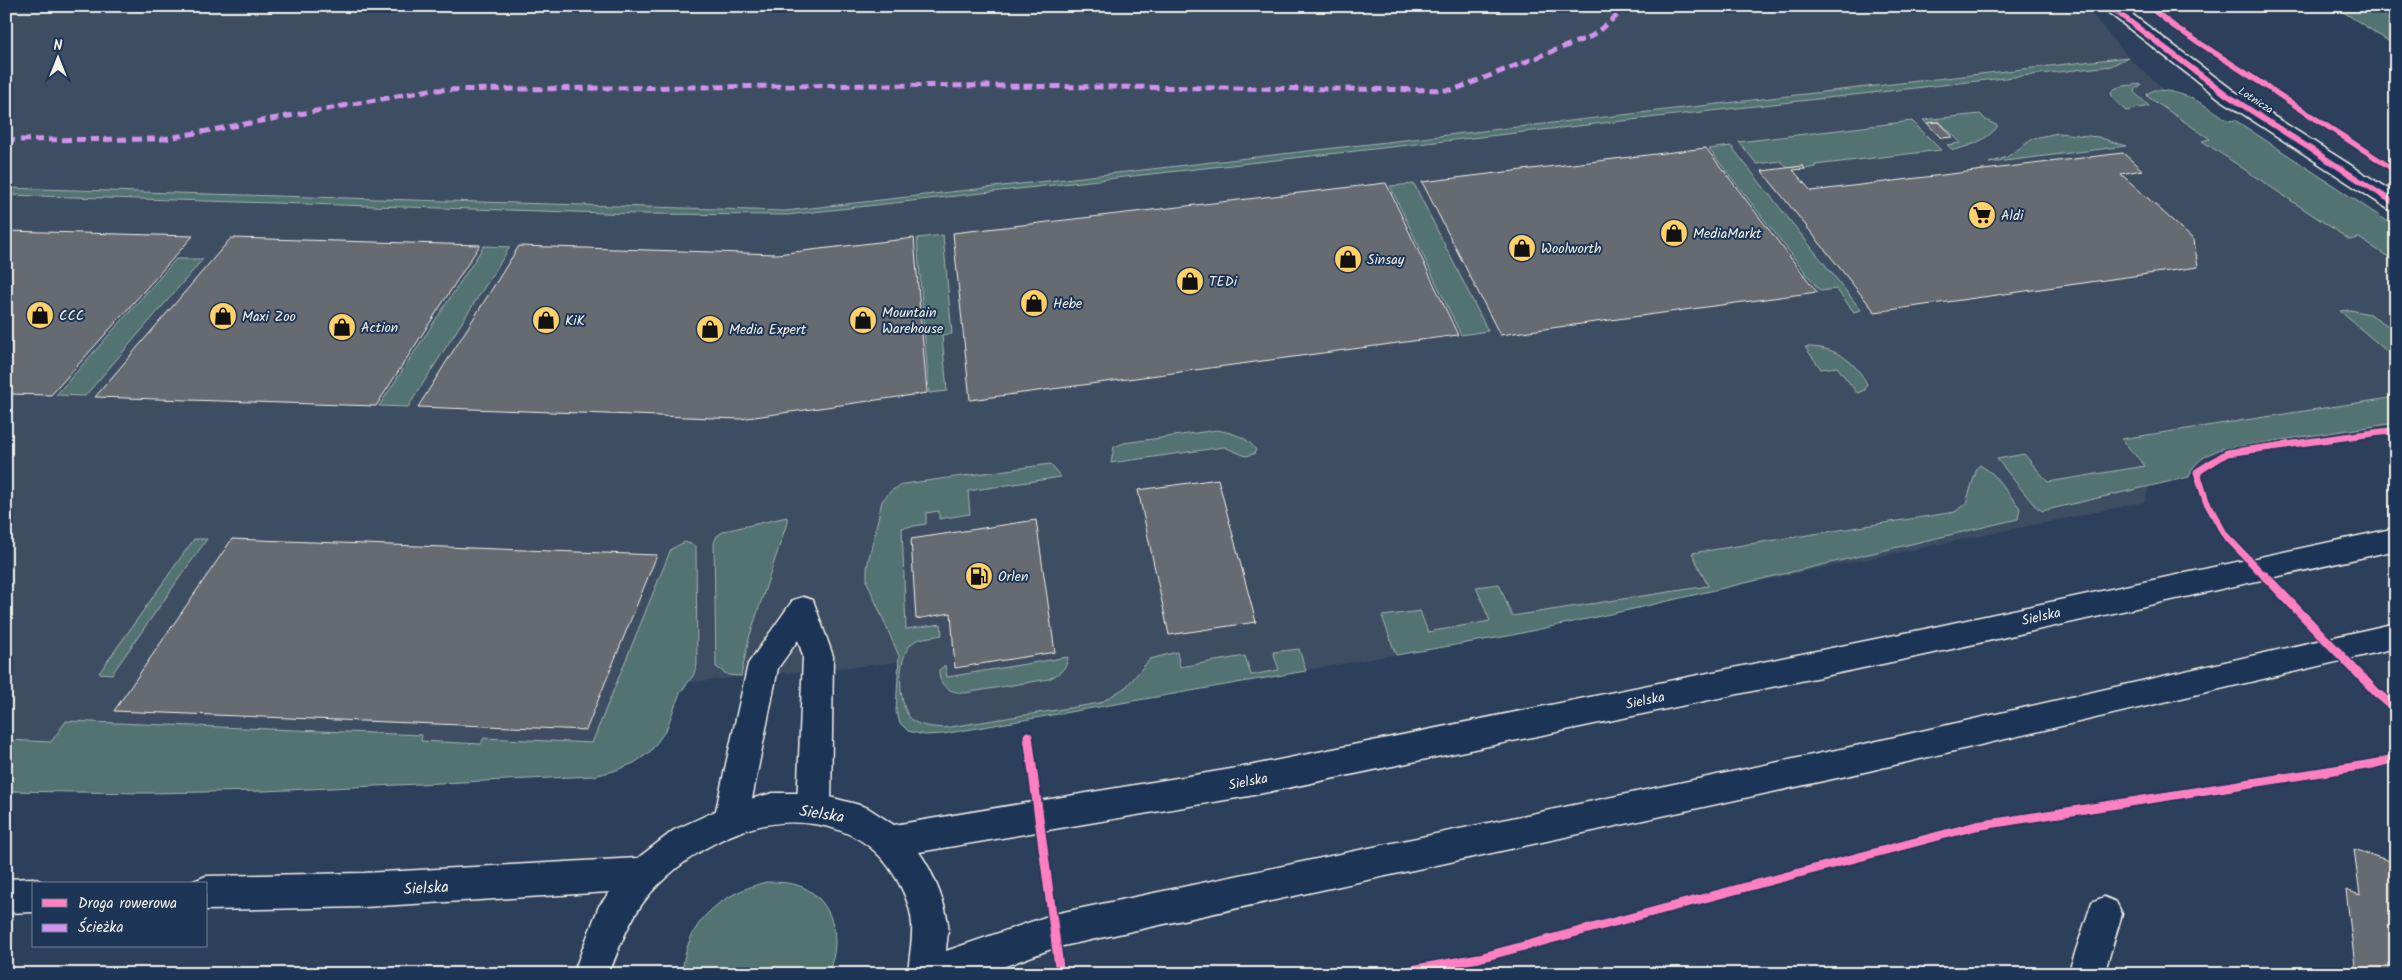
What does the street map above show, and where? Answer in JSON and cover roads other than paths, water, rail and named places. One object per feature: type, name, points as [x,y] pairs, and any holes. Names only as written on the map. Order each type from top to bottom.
[{"type":"main road","name":"Lotnicza","points":[[2109,6],[2227,95],[2396,204]]},
{"type":"main road","name":"Sielska","points":[[890,841],[1249,781],[1925,642],[2209,578],[2396,539]]},
{"type":"main road","points":[[731,819],[763,664],[803,609],[818,656],[814,808]]},
{"type":"main road","points":[[933,974],[1054,930],[1860,759],[2391,636]]},
{"type":"main road","name":"Sielska","points":[[591,974],[592,967],[612,918],[645,874],[686,841],[731,819],[773,808],[814,808],[856,819],[890,841],[917,878],[930,924],[926,974]]},
{"type":"main road","name":"Sielska","points":[[208,892],[364,890],[645,874]]},
{"type":"main road","points":[[6,896],[32,895]]},
{"type":"main road","points":[[2086,974],[2104,914]]},
{"type":"place","name":"Aldi","points":[[1982,215]]},
{"type":"place","name":"MediaMarkt","points":[[1674,233]]},
{"type":"place","name":"Woolworth","points":[[1522,248]]},
{"type":"place","name":"Sinsay","points":[[1348,259]]},
{"type":"place","name":"TEDi","points":[[1190,281]]},
{"type":"place","name":"Hebe","points":[[1034,303]]},
{"type":"place","name":"CCC","points":[[40,315]]},
{"type":"place","name":"Maxi Zoo","points":[[223,316]]},
{"type":"place","name":"KiK","points":[[546,320]]},
{"type":"place","name":"Mountain Warehouse","points":[[863,320]]},
{"type":"place","name":"Action","points":[[342,327]]},
{"type":"place","name":"Media Expert","points":[[710,329]]},
{"type":"place","name":"Orlen","points":[[979,576]]}]
